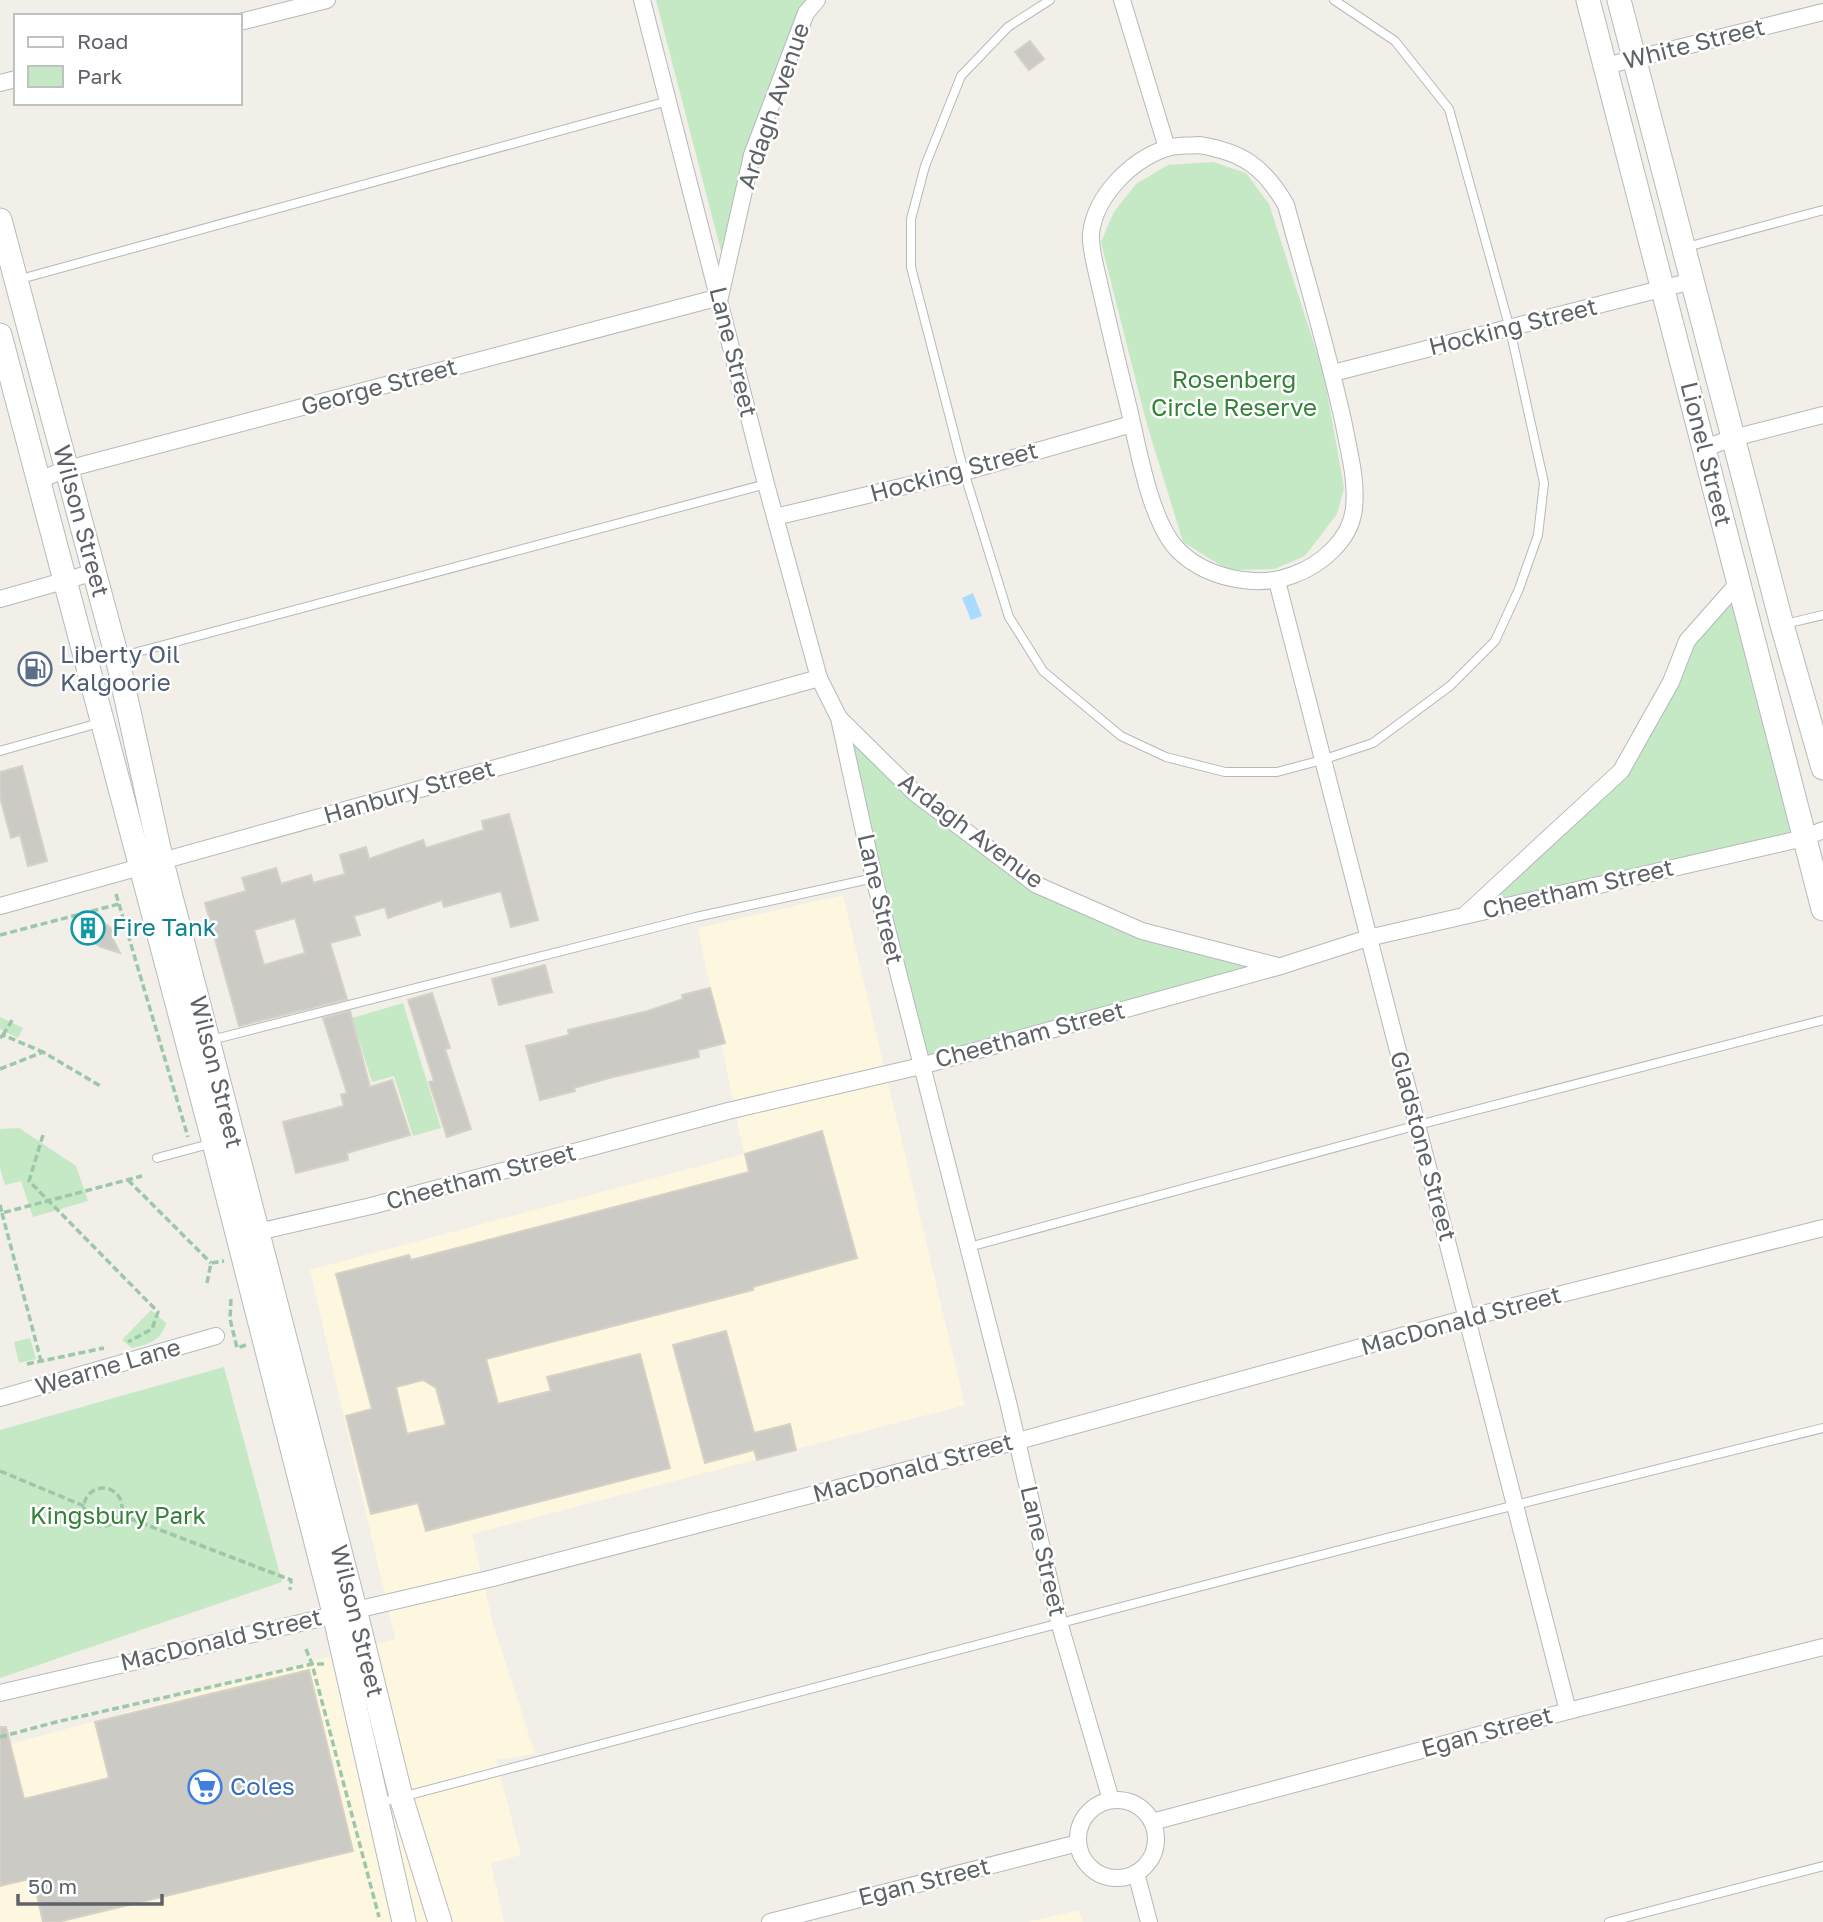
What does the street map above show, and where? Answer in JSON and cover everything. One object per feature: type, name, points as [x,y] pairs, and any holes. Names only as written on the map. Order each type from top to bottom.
[{"type":"street","points":[[242,21],[327,0]]},
{"type":"street","name":"Lane Street","points":[[642,0],[766,484],[819,678],[839,718],[874,878],[1018,1441],[1059,1622],[1111,1800]]},
{"type":"street","name":"Ardagh Avenue","points":[[720,298],[752,155],[806,13],[817,0]]},
{"type":"street","points":[[1122,0],[1167,148]]},
{"type":"street","name":"Lionel Street","points":[[1588,0],[1739,582],[1813,834],[1823,909]]},
{"type":"street","name":"Lionel Street","points":[[1619,0],[1782,625],[1823,768]]},
{"type":"street","name":"White Street","points":[[1605,66],[1823,12]]},
{"type":"street","points":[[1199,145],[1219,148],[1241,156],[1261,170],[1286,205],[1333,373],[1356,489],[1354,512],[1348,531],[1329,554],[1309,569],[1277,581],[1220,576],[1197,564],[1177,548],[1160,523],[1132,424],[1095,265],[1090,235],[1095,218],[1113,185],[1126,172],[1167,148],[1199,145]]},
{"type":"street","name":"Wilson Street","points":[[0,220],[117,657],[152,865],[213,1143],[246,1234],[344,1611],[377,1804],[404,1922]]},
{"type":"street","name":"Hocking Street","points":[[1333,373],[1692,281]]},
{"type":"street","name":"George Street","points":[[39,480],[67,469],[720,298]]},
{"type":"street","name":"Wilson Street","points":[[0,335],[102,722],[209,1040],[213,1143]]},
{"type":"street","points":[[1705,448],[1823,415]]},
{"type":"street","name":"Hocking Street","points":[[775,517],[964,472],[1132,424]]},
{"type":"street","points":[[0,599],[95,572]]},
{"type":"street","name":"Gladstone Street","points":[[1277,581],[1568,1711]]},
{"type":"street","points":[[1464,915],[1621,771],[1671,682],[1688,641],[1739,582]]},
{"type":"street","name":"Hanbury Street","points":[[0,906],[819,678]]},
{"type":"street","name":"Ardagh Avenue","points":[[839,718],[915,793],[1037,884],[1142,931],[1281,966]]},
{"type":"street","name":"Cheetham Street","points":[[246,1234],[371,1206],[728,1111],[921,1066],[1281,966],[1368,938],[1813,834]]},
{"type":"street","name":"MacDonald Street","points":[[0,1693],[492,1578],[1018,1441],[1467,1318],[1823,1228]]},
{"type":"street","name":"Wilson Street","points":[[246,1234],[257,1315],[344,1611],[440,1922]]},
{"type":"street","name":"Wearne Lane","points":[[0,1398],[216,1336]]},
{"type":"street","name":"Egan Street","points":[[1152,1822],[1568,1711],[1823,1647]]},
{"type":"street","points":[[1111,1800],[1132,1803],[1147,1815],[1152,1822],[1156,1841],[1152,1856],[1145,1867],[1124,1878],[1103,1876],[1087,1865],[1078,1843],[1078,1830],[1086,1814],[1097,1805],[1111,1800]]},
{"type":"street","name":"Egan Street","points":[[769,1922],[1078,1843]]},
{"type":"street","points":[[1136,1873],[1149,1922]]},
{"type":"lane","points":[[1050,0],[1008,27],[961,76],[925,166],[911,219],[911,267],[964,472],[1009,617],[1043,671],[1121,736],[1166,757],[1225,772],[1277,772],[1373,743],[1450,686],[1495,641],[1519,589],[1538,535],[1544,483],[1510,329],[1449,109],[1395,41],[1334,0]]},
{"type":"lane","points":[[15,281],[668,101]]},
{"type":"lane","points":[[1684,248],[1823,210]]},
{"type":"lane","points":[[117,657],[766,484]]},
{"type":"lane","points":[[1782,625],[1823,615]]},
{"type":"lane","points":[[0,751],[102,722]]},
{"type":"lane","points":[[209,1040],[696,918],[874,878]]},
{"type":"lane","points":[[969,1247],[1418,1125],[1823,1020]]},
{"type":"lane","points":[[157,1158],[213,1143]]},
{"type":"lane","points":[[377,1804],[1059,1622],[1515,1504],[1823,1428]]},
{"type":"lane","points":[[1609,1922],[1823,1866]]},
{"type":"path","points":[[116,894],[213,1143]]},
{"type":"path","points":[[0,935],[119,904]]},
{"type":"path","points":[[14,1017],[1,1037],[43,1052],[102,1087]]},
{"type":"path","points":[[0,1069],[43,1052]]},
{"type":"path","points":[[43,1135],[29,1181],[158,1312],[152,1329],[125,1344]]},
{"type":"path","points":[[2,1213],[142,1176]]},
{"type":"path","points":[[128,1180],[211,1263]]},
{"type":"path","points":[[0,1205],[41,1361]]},
{"type":"path","points":[[211,1263],[224,1261],[227,1270]]},
{"type":"path","points":[[207,1283],[211,1263]]},
{"type":"path","points":[[232,1289],[230,1319],[237,1348],[248,1345]]},
{"type":"path","points":[[216,1336],[257,1315]]},
{"type":"path","points":[[27,1364],[113,1346]]},
{"type":"path","points":[[0,1471],[84,1506]]},
{"type":"path","points":[[107,1488],[118,1494],[121,1514],[109,1525],[97,1525],[87,1518],[84,1506],[86,1499],[94,1490],[107,1488]]},
{"type":"path","points":[[121,1514],[291,1580],[290,1590]]},
{"type":"path","points":[[306,1649],[381,1922]]},
{"type":"path","points":[[0,1737],[312,1664],[327,1664]]},
{"type":"shaded area","points":[[843,895],[965,1405],[472,1534],[493,1624],[535,1754],[496,1760],[521,1855],[491,1863],[504,1922],[0,1922],[0,1747],[395,1639],[310,1270],[744,1154],[698,928]]},
{"type":"shaded area","points":[[1079,1910],[1083,1922],[1028,1922]]},
{"type":"green space","points":[[656,0],[810,0],[722,255]]},
{"type":"green space","name":"Rosenberg Circle Reserve","points":[[1213,162],[1246,173],[1269,204],[1324,375],[1344,488],[1337,514],[1305,556],[1274,569],[1228,570],[1183,542],[1146,421],[1101,242],[1114,212],[1136,184],[1168,165]]},
{"type":"green space","points":[[1739,582],[1804,838],[1464,915],[1621,771],[1687,641]]},
{"type":"green space","points":[[839,718],[915,793],[1037,885],[1142,931],[1281,966],[921,1066]]},
{"type":"green space","points":[[403,1003],[441,1128],[413,1136],[394,1076],[372,1082],[352,1018]]},
{"type":"green space","points":[[0,1017],[23,1028],[18,1038],[0,1029]]},
{"type":"green space","points":[[19,1128],[76,1166],[88,1201],[33,1217],[21,1181],[5,1185],[0,1168],[0,1129]]},
{"type":"green space","points":[[151,1310],[166,1323],[164,1329],[154,1341],[132,1348],[122,1340]]},
{"type":"green space","points":[[30,1338],[36,1359],[19,1363],[14,1342]]},
{"type":"green space","name":"Kingsbury Park","points":[[224,1367],[282,1582],[0,1678],[0,1430]]},
{"type":"water","points":[[973,593],[982,616],[971,620],[962,598]]},
{"type":"building","points":[[1030,41],[1044,59],[1029,70],[1015,52]]},
{"type":"building","points":[[22,766],[47,861],[28,866],[20,835],[11,838],[0,797],[0,772]]},
{"type":"building","points":[[509,814],[538,920],[511,927],[501,891],[444,907],[442,900],[388,918],[385,907],[354,916],[360,935],[330,943],[347,999],[239,1026],[205,903],[246,891],[242,878],[276,868],[281,884],[311,875],[313,883],[345,874],[340,855],[366,847],[369,859],[423,840],[426,848],[484,830],[482,821]],"holes":[[[295,918],[305,953],[264,965],[254,930]]]},
{"type":"building","points":[[73,919],[98,928],[102,922],[114,930],[111,935],[120,953],[90,940],[92,938]]},
{"type":"building","points":[[545,965],[552,992],[499,1005],[492,979]]},
{"type":"building","points":[[710,988],[725,1043],[698,1050],[699,1057],[613,1077],[540,1100],[526,1046],[569,1035],[568,1030],[648,1011],[683,999],[682,995]]},
{"type":"building","points":[[432,993],[450,1048],[445,1049],[471,1129],[447,1137],[429,1082],[434,1081],[408,1000]]},
{"type":"building","points":[[350,1011],[370,1087],[392,1080],[410,1135],[347,1153],[348,1160],[296,1173],[283,1122],[344,1106],[341,1095],[347,1093],[323,1018]]},
{"type":"building","points":[[822,1131],[857,1258],[753,1287],[753,1290],[486,1359],[498,1404],[551,1391],[547,1377],[640,1354],[670,1468],[426,1531],[418,1503],[371,1514],[346,1416],[372,1409],[336,1274],[409,1255],[411,1260],[749,1172],[745,1154]],"holes":[[[423,1380],[436,1388],[446,1425],[407,1434],[396,1387]]]},
{"type":"building","points":[[726,1331],[754,1433],[790,1424],[796,1450],[757,1460],[754,1450],[705,1463],[673,1345]]},
{"type":"building","name":"Coles","points":[[309,1670],[353,1851],[58,1922],[43,1922],[33,1878],[0,1886],[0,1727],[6,1727],[24,1799],[109,1778],[95,1722]]},
{"type":"place","name":"Liberty Oil Kalgoorie","points":[[35,669]]},
{"type":"place","name":"Fire Tank","points":[[88,928]]},
{"type":"place","name":"Coles","points":[[205,1787]]}]
